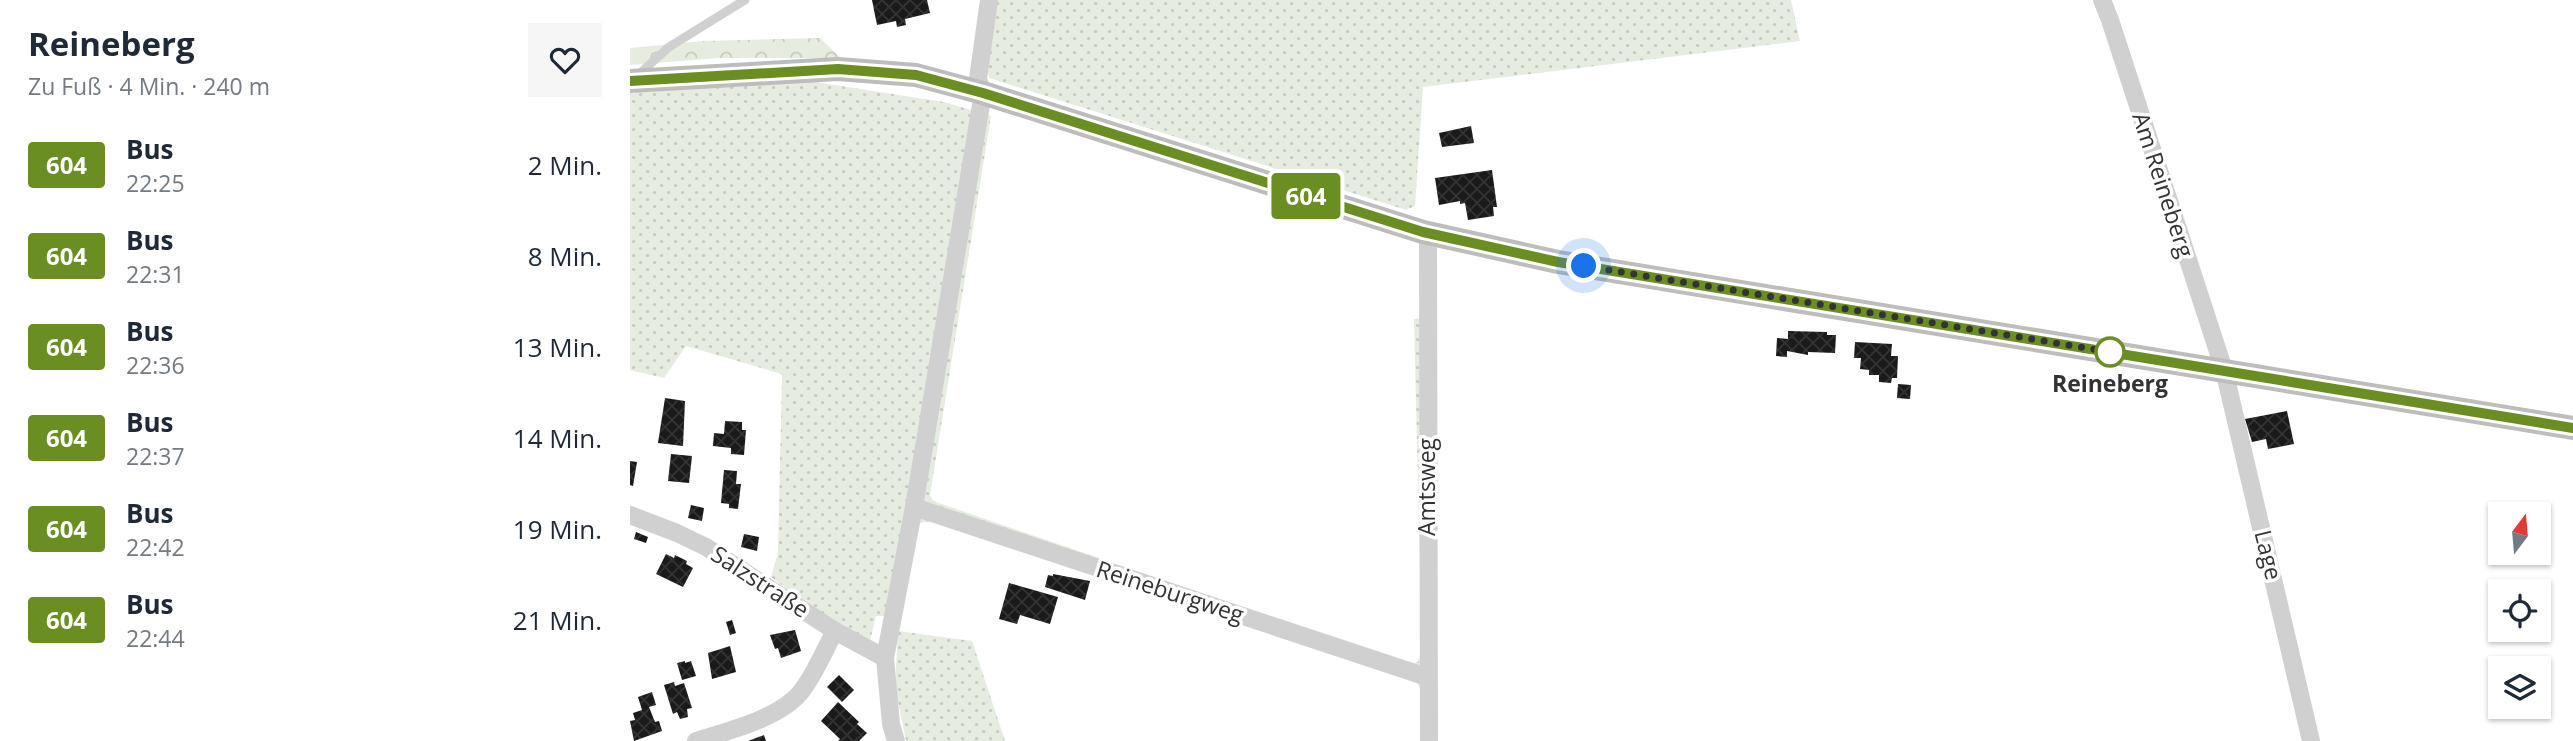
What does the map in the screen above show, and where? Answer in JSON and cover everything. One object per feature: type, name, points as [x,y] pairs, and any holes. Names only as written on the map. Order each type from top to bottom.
[{"type":"main road","points":[[631,81],[838,69],[916,75],[983,93],[1428,233],[1558,262],[2573,428]]},
{"type":"street","points":[[896,741],[891,724],[885,658],[914,507],[983,93],[978,79],[989,0]]},
{"type":"street","name":"Am Reineberg","points":[[2102,0],[2224,370]]},
{"type":"street","name":"Amtsweg","points":[[1428,233],[1429,741]]},
{"type":"street","name":"Lage","points":[[2224,370],[2311,741]]},
{"type":"street","name":"Reineburgweg","points":[[914,507],[1427,677]]},
{"type":"street","name":"Salzstraße","points":[[630,516],[706,547],[835,631],[885,658]]},
{"type":"street","points":[[696,741],[751,723],[784,707],[800,694],[835,631]]},
{"type":"lane","points":[[631,81],[669,47],[745,0]]},
{"type":"green space","points":[[994,0],[1791,0],[1800,41],[1423,87],[1415,206],[1406,210],[989,78],[987,65]]},
{"type":"green space","points":[[820,38],[841,58],[718,58],[630,65],[630,48],[703,41]]},
{"type":"green space","points":[[809,81],[944,102],[991,116],[930,495],[933,501],[1411,665],[1418,662],[1422,651],[1414,319],[1431,317],[1421,690],[1414,678],[931,521],[919,523],[886,616],[876,616],[870,641],[839,626],[771,577],[778,553],[782,374],[686,346],[664,378],[630,370],[630,93]]},
{"type":"green space","points":[[898,631],[972,641],[1005,741],[906,741],[895,687]]},
{"type":"building","points":[[872,0],[927,0],[930,13],[905,19],[906,25],[897,27],[896,21],[877,25]]},
{"type":"building","points":[[1471,126],[1474,143],[1442,147],[1439,133]]},
{"type":"building","points":[[1492,170],[1497,207],[1493,207],[1494,216],[1468,220],[1465,203],[1460,204],[1460,201],[1439,205],[1435,178]]},
{"type":"building","points":[[1788,331],[1827,332],[1827,335],[1836,335],[1835,353],[1808,352],[1808,355],[1787,351],[1787,357],[1776,356],[1777,338],[1788,339]]},
{"type":"building","points":[[1855,342],[1892,344],[1891,356],[1898,356],[1897,378],[1892,378],[1891,383],[1879,382],[1879,375],[1869,375],[1869,370],[1860,369],[1861,358],[1854,358]]},
{"type":"building","points":[[1898,384],[1911,385],[1910,399],[1897,398]]},
{"type":"building","points":[[665,398],[685,401],[683,446],[658,443]]},
{"type":"building","points":[[2287,411],[2294,444],[2268,449],[2266,439],[2252,442],[2245,419]]},
{"type":"building","points":[[725,421],[742,422],[742,430],[746,430],[744,455],[731,454],[731,448],[713,446],[714,433],[724,434]]},
{"type":"building","points":[[671,454],[692,456],[689,483],[668,481]]},
{"type":"building","points":[[630,461],[637,462],[633,486],[630,485]]},
{"type":"building","points":[[724,470],[737,471],[736,484],[741,484],[738,509],[721,503]]},
{"type":"building","points":[[691,505],[704,508],[702,521],[688,518]]},
{"type":"building","points":[[636,532],[648,537],[646,543],[634,539]]},
{"type":"building","points":[[744,534],[759,537],[757,551],[741,547]]},
{"type":"building","points":[[666,554],[687,561],[686,564],[693,568],[683,587],[656,574]]},
{"type":"building","points":[[1048,575],[1090,581],[1085,600],[1045,587]]},
{"type":"building","points":[[1009,583],[1058,597],[1050,624],[1020,615],[1017,624],[999,619]]},
{"type":"building","points":[[732,620],[736,633],[730,635],[726,622]]},
{"type":"building","points":[[795,630],[801,651],[781,658],[770,635]]},
{"type":"building","points":[[730,646],[736,672],[712,679],[708,653]]},
{"type":"building","points":[[691,661],[696,676],[682,680],[677,663]]},
{"type":"building","points":[[839,675],[854,690],[842,702],[827,687]]},
{"type":"building","points":[[674,682],[675,686],[684,683],[692,708],[687,709],[688,717],[680,719],[677,712],[673,714],[664,685]]},
{"type":"building","points":[[652,692],[656,705],[649,707],[655,722],[659,721],[662,731],[634,741],[630,721],[635,720],[633,713],[642,710],[638,697]]},
{"type":"building","points":[[838,702],[867,733],[859,741],[838,741],[840,739],[821,721]]},
{"type":"building","points":[[764,735],[766,741],[748,741]]},
{"type":"bus line","name":"604","points":[[630,81],[838,69],[916,75],[983,93],[1423,232],[1487,247],[1558,262],[2573,428]]},
{"type":"place","name":"Reineberg","points":[[2110,352]]},
{"type":"route","points":[[1584,266],[2117,353],[2110,352]]}]
